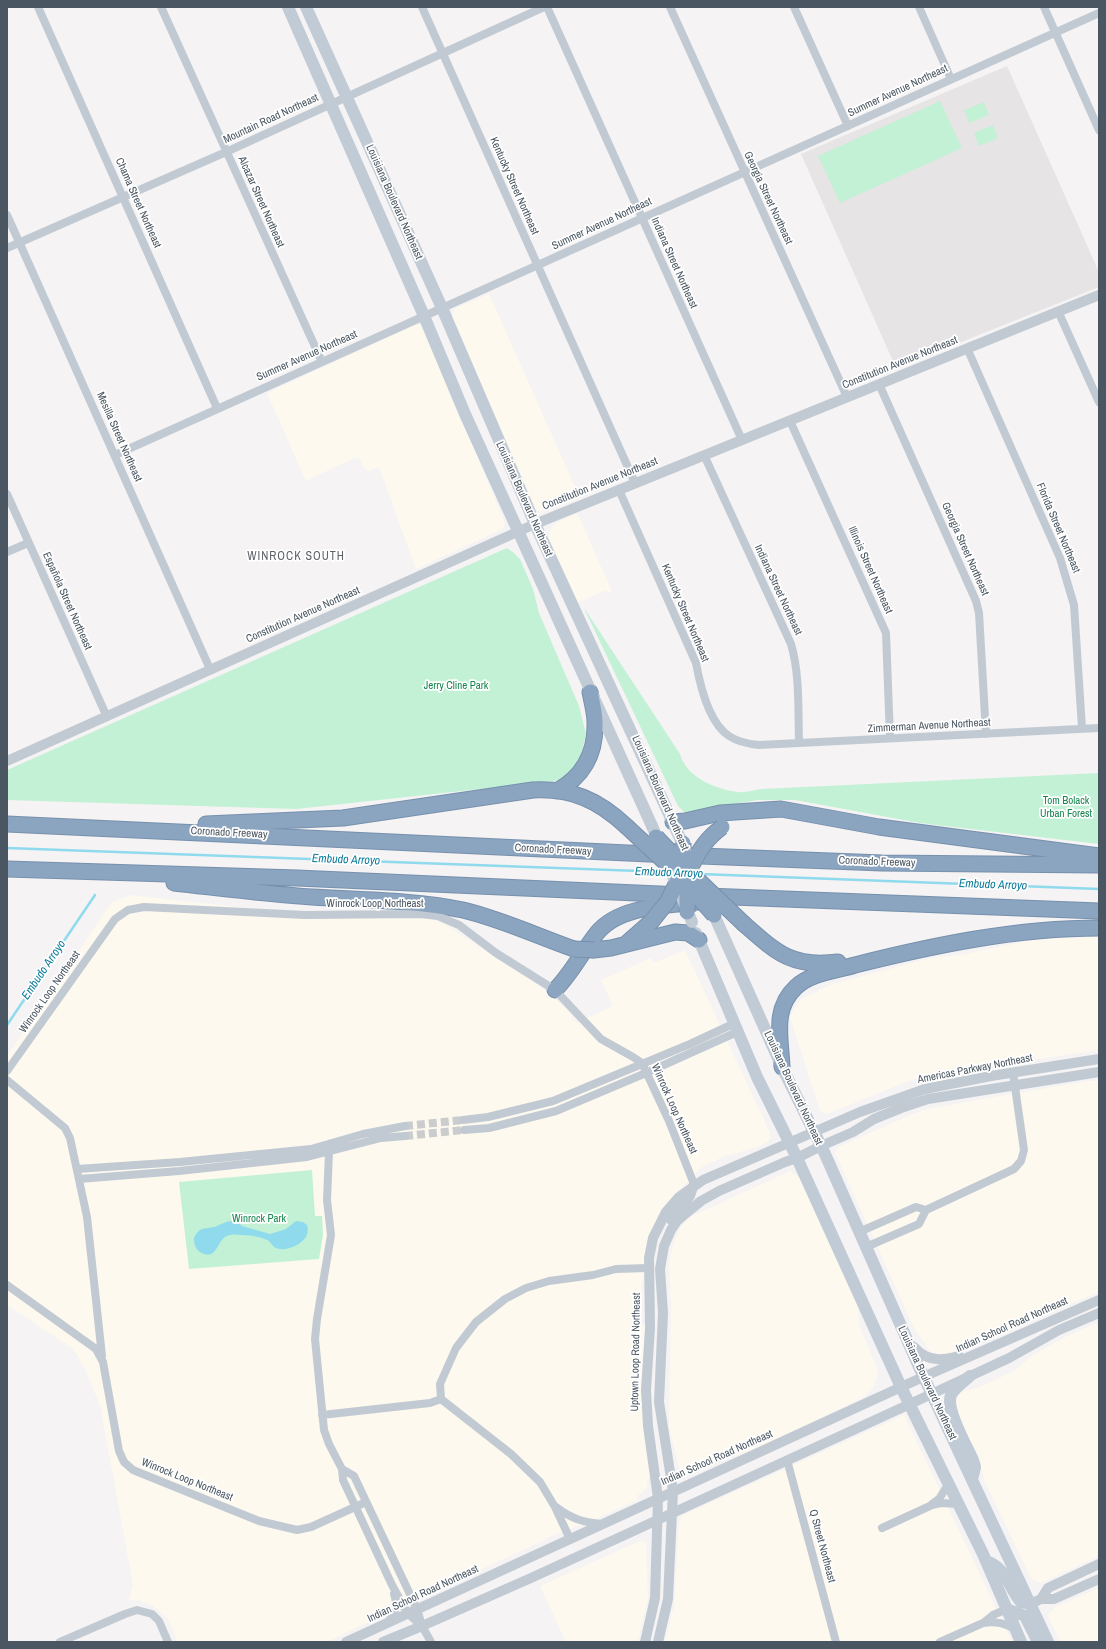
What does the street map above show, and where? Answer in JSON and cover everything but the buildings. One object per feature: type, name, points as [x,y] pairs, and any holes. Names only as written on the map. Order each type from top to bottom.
[{"type":"highway","points":[[557,791],[578,776],[590,755],[594,738],[595,722],[590,692]]},
{"type":"highway","points":[[125,828],[343,818],[533,790],[557,791],[579,795],[591,800],[611,812],[668,865],[687,876],[774,950],[787,958],[813,964],[871,961]]},
{"type":"highway","points":[[674,824],[720,813],[763,809],[791,811],[879,827],[1099,856]]},
{"type":"highway","points":[[626,943],[652,921],[665,905],[687,876],[703,844],[709,836],[722,827],[754,811]]},
{"type":"highway","name":"Coronado Freeway","points":[[7,824],[125,828],[648,854],[882,863],[1099,865]]},
{"type":"highway","points":[[654,832],[687,876],[716,919]]},
{"type":"highway","points":[[682,843],[687,876],[689,917]]},
{"type":"highway","points":[[7,869],[297,878],[1099,911]]},
{"type":"highway","points":[[68,872],[279,895],[429,905],[463,910],[503,922],[546,940],[574,949],[594,950],[681,932],[688,933],[699,940]]},
{"type":"highway","points":[[555,990],[565,980],[597,932],[619,916],[654,908],[740,897]]},
{"type":"highway","points":[[782,1067],[779,1039],[780,1016],[785,1002],[795,988],[807,979],[871,961],[992,937],[1043,930],[1099,928]]},
{"type":"main road","name":"Louisiana Boulevard Northeast","points":[[288,7],[332,103],[465,414],[519,531],[668,865]]},
{"type":"main road","name":"Louisiana Boulevard Northeast","points":[[306,7],[442,308],[535,524],[682,843]]},
{"type":"main road","points":[[689,917],[757,1077],[797,1158],[901,1387],[959,1504],[1021,1642]]},
{"type":"main road","name":"Louisiana Boulevard Northeast","points":[[716,919],[782,1067],[821,1146],[923,1377],[972,1480],[1036,1601],[1048,1642]]},
{"type":"main road","points":[[970,1376],[951,1394],[949,1404],[954,1420],[973,1460],[975,1467],[972,1480]]},
{"type":"main road","points":[[986,1562],[994,1564],[1000,1569],[1020,1602],[1036,1601]]},
{"type":"main road","points":[[1006,1609],[1025,1616],[1036,1638],[1040,1642]]},
{"type":"street","name":"Chama Street Northeast","points":[[38,7],[218,408]]},
{"type":"street","name":"Alcazar Street Northeast","points":[[161,7],[322,362]]},
{"type":"street","name":"Kentucky Street Northeast","points":[[422,7],[635,483]]},
{"type":"street","name":"Mountain Road Northeast","points":[[7,248],[226,152],[546,7]]},
{"type":"street","name":"Indiana Street Northeast","points":[[546,7],[742,440]]},
{"type":"street","name":"Georgia Street Northeast","points":[[670,7],[744,173],[847,397]]},
{"type":"street","points":[[794,7],[848,126]]},
{"type":"street","points":[[919,7],[951,79]]},
{"type":"street","points":[[1044,7],[1099,130]]},
{"type":"street","name":"Summer Avenue Northeast","points":[[115,455],[1099,13]]},
{"type":"street","name":"Mesilla Street Northeast","points":[[7,215],[210,669]]},
{"type":"street","name":"Constitution Avenue Northeast","points":[[7,761],[535,524],[1099,295]]},
{"type":"street","points":[[1058,311],[1099,402]]},
{"type":"street","name":"Florida Street Northeast","points":[[967,348],[1060,558],[1068,584],[1074,605],[1082,728]]},
{"type":"street","name":"Georgia Street Northeast","points":[[879,384],[976,601],[979,613],[986,734]]},
{"type":"street","name":"Illinois Street Northeast","points":[[790,421],[886,633],[890,738]]},
{"type":"street","name":"Indiana Street Northeast","points":[[704,455],[791,644],[796,663],[799,742]]},
{"type":"street","name":"Kentucky Street Northeast","points":[[619,490],[696,663],[700,684],[716,722],[722,731],[729,736],[747,744],[759,745]]},
{"type":"street","name":"Española Street Northeast","points":[[7,494],[107,717]]},
{"type":"street","points":[[7,552],[28,543]]},
{"type":"street","name":"Zimmerman Avenue Northeast","points":[[759,745],[1099,728]]},
{"type":"street","name":"Winrock Loop Northeast","points":[[7,1071],[115,919],[128,910],[144,907],[304,915],[420,914],[438,916],[459,925],[496,953],[555,990],[601,1040],[633,1056],[642,1063],[669,1121],[694,1184]]},
{"type":"street","points":[[463,1120],[488,1117],[553,1101],[589,1087],[642,1063],[735,1028]]},
{"type":"street","points":[[464,1130],[489,1128],[556,1111],[646,1073],[735,1028]]},
{"type":"street","name":"Americas Parkway Northeast","points":[[814,1132],[860,1112],[925,1089],[1099,1059]]},
{"type":"street","name":"Americas Parkway Northeast","points":[[821,1146],[853,1132],[881,1117],[921,1101],[1099,1072]]},
{"type":"street","points":[[866,1246],[919,1224],[926,1210],[1005,1174],[1014,1169],[1021,1161],[1024,1150],[1013,1073]]},
{"type":"street","points":[[7,1080],[65,1128],[70,1138],[87,1217],[103,1362]]},
{"type":"street","points":[[77,1169],[171,1163],[311,1149],[363,1134],[405,1126]]},
{"type":"street","name":"Uptown Loop Road Northeast","points":[[646,1642],[655,1598],[658,1519],[658,1498],[646,1409],[650,1328],[648,1268],[653,1238],[661,1220],[675,1200],[694,1184],[814,1132]]},
{"type":"street","points":[[362,1143],[363,1134]]},
{"type":"street","points":[[79,1179],[318,1156],[381,1138],[405,1136]]},
{"type":"street","points":[[658,1642],[668,1599],[673,1491],[659,1402],[663,1313],[660,1269],[662,1254],[667,1237],[685,1214],[693,1207],[719,1191],[797,1158],[821,1146]]},
{"type":"street","points":[[329,1152],[327,1200],[331,1235],[315,1338],[322,1415],[326,1438],[342,1469],[343,1480],[392,1585],[408,1614],[422,1626]]},
{"type":"street","points":[[662,1254],[660,1244],[666,1226],[690,1196],[694,1184]]},
{"type":"street","points":[[859,1232],[916,1207],[926,1210]]},
{"type":"street","points":[[570,1539],[555,1507],[540,1482],[511,1454],[441,1398],[440,1384],[456,1348],[476,1322],[505,1299],[526,1288],[549,1281],[593,1275],[616,1269],[648,1268]]},
{"type":"street","name":"Winrock Loop Northeast","points":[[7,1285],[93,1345],[99,1353],[103,1362],[119,1451],[124,1462],[133,1470],[259,1521],[292,1529],[306,1529],[366,1502]]},
{"type":"street","name":"Indian School Road Northeast","points":[[346,1642],[923,1377],[1099,1300]]},
{"type":"street","points":[[383,1642],[422,1626],[910,1404],[1009,1358],[1060,1330],[1099,1313]]},
{"type":"street","points":[[910,1345],[916,1347],[922,1354],[929,1358],[944,1360],[999,1344]]},
{"type":"street","points":[[649,1347],[662,1348]]},
{"type":"street","points":[[322,1415],[430,1403],[441,1398]]},
{"type":"street","name":"Q Street Northeast","points":[[787,1460],[835,1641]]},
{"type":"street","points":[[342,1469],[354,1476],[417,1609],[422,1626],[431,1642]]},
{"type":"street","points":[[932,1505],[939,1499],[949,1483]]},
{"type":"street","points":[[882,1528],[932,1505],[941,1503],[959,1504]]},
{"type":"street","points":[[555,1507],[573,1518],[586,1523],[603,1524]]},
{"type":"street","points":[[1036,1601],[1048,1588],[1099,1564]]},
{"type":"street","points":[[1036,1601],[1054,1599],[1099,1579]]},
{"type":"street","points":[[387,1623],[392,1618],[396,1608],[392,1585]]},
{"type":"street","points":[[940,1642],[983,1623],[993,1615],[1006,1609]]},
{"type":"street","points":[[60,1642],[92,1627],[137,1610],[152,1614],[159,1621],[168,1642]]},
{"type":"street","points":[[983,1623],[994,1622],[1006,1624],[1016,1630]]},
{"type":"shaded area","points":[[1007,66],[1099,272],[1099,287],[896,368],[801,154]]},
{"type":"shaded area","points":[[489,294],[580,498],[542,512],[536,509],[497,425],[452,317],[454,309]]},
{"type":"shaded area","points":[[415,325],[422,325],[505,523],[502,529],[416,569],[379,467],[369,471],[364,468],[360,459],[354,458],[306,481],[267,393]]},
{"type":"shaded area","points":[[577,513],[612,591],[608,593],[606,590],[577,603],[549,538],[550,530],[556,523]]},
{"type":"shaded area","points":[[132,895],[305,915],[430,918],[446,925],[545,990],[567,1010],[577,1023],[613,1006],[601,980],[651,958],[654,963],[685,950],[770,1133],[770,1139],[758,1147],[725,1156],[702,1167],[672,1197],[659,1214],[654,1226],[641,1286],[642,1325],[646,1325],[651,1478],[647,1478],[647,1487],[637,1496],[637,1500],[596,1519],[557,1534],[326,1642],[178,1642],[168,1619],[152,1605],[138,1600],[129,1600],[133,1585],[100,1405],[83,1365],[73,1349],[7,1305],[7,1056],[112,902]]},
{"type":"shaded area","points":[[1099,937],[1099,1050],[957,1071],[911,1080],[827,1114],[820,1111],[790,1017],[801,999],[833,984],[931,958],[960,955],[1037,939]]},
{"type":"shaded area","points":[[1088,1081],[1099,1081],[1099,1292],[955,1353],[938,1354],[931,1352],[914,1328],[835,1153],[838,1147],[913,1114],[931,1108]]},
{"type":"shaded area","points":[[790,1171],[799,1177],[858,1305],[859,1325],[878,1371],[876,1380],[872,1389],[864,1397],[753,1450],[709,1463],[691,1473],[685,1473],[679,1468],[669,1428],[671,1307],[669,1264],[673,1244],[681,1227],[690,1217]]},
{"type":"shaded area","points":[[1094,1324],[1099,1324],[1099,1556],[1041,1583],[1031,1578],[984,1480],[980,1462],[957,1411],[955,1403],[961,1392],[977,1388],[1014,1371],[1033,1355],[1063,1338]]},
{"type":"shaded area","points":[[904,1415],[1012,1642],[665,1642],[674,1606],[679,1523],[681,1516]]},
{"type":"shaded area","points":[[640,1541],[644,1541],[646,1544],[648,1598],[638,1642],[566,1642],[540,1586]]},
{"type":"shaded area","points":[[1099,1588],[1099,1642],[1060,1642],[1048,1616],[1049,1613],[1055,1607]]},
{"type":"green space","points":[[940,101],[962,148],[840,203],[818,156]]},
{"type":"green space","points":[[984,102],[989,115],[969,123],[964,110]]},
{"type":"green space","points":[[993,125],[998,138],[979,146],[974,133]]},
{"type":"green space","name":"Jerry Cline Park","points":[[507,548],[520,559],[533,589],[539,613],[579,706],[586,734],[579,764],[563,780],[296,809],[7,800],[7,770]]},
{"type":"green space","name":"Tom Bolack Urban Forest","points":[[584,608],[680,754],[688,769],[711,785],[728,790],[746,792],[762,789],[1099,773],[1099,844],[920,823],[795,800],[758,800],[728,805],[688,816],[678,806]]},
{"type":"green space","name":"Winrock Park","points":[[312,1170],[315,1216],[322,1216],[323,1235],[319,1259],[189,1269],[179,1182]]},
{"type":"water","points":[[230,1221],[270,1234],[286,1229],[296,1221],[303,1222],[307,1225],[308,1230],[304,1240],[292,1247],[284,1249],[276,1248],[268,1241],[261,1238],[234,1234],[228,1235],[222,1239],[216,1250],[210,1255],[200,1252],[197,1249],[194,1238],[199,1231]]},
{"type":"waterway","name":"Embudo Arroyo","points":[[7,848],[667,872]]},
{"type":"waterway","name":"Embudo Arroyo","points":[[700,874],[1099,889]]},
{"type":"waterway","name":"Embudo Arroyo","points":[[7,1025],[95,895]]},
{"type":"tunnel","points":[[405,1126],[463,1120]]},
{"type":"tunnel","points":[[405,1136],[464,1130]]},
{"type":"district","name":"WINROCK SOUTH","points":[[296,557]]}]
